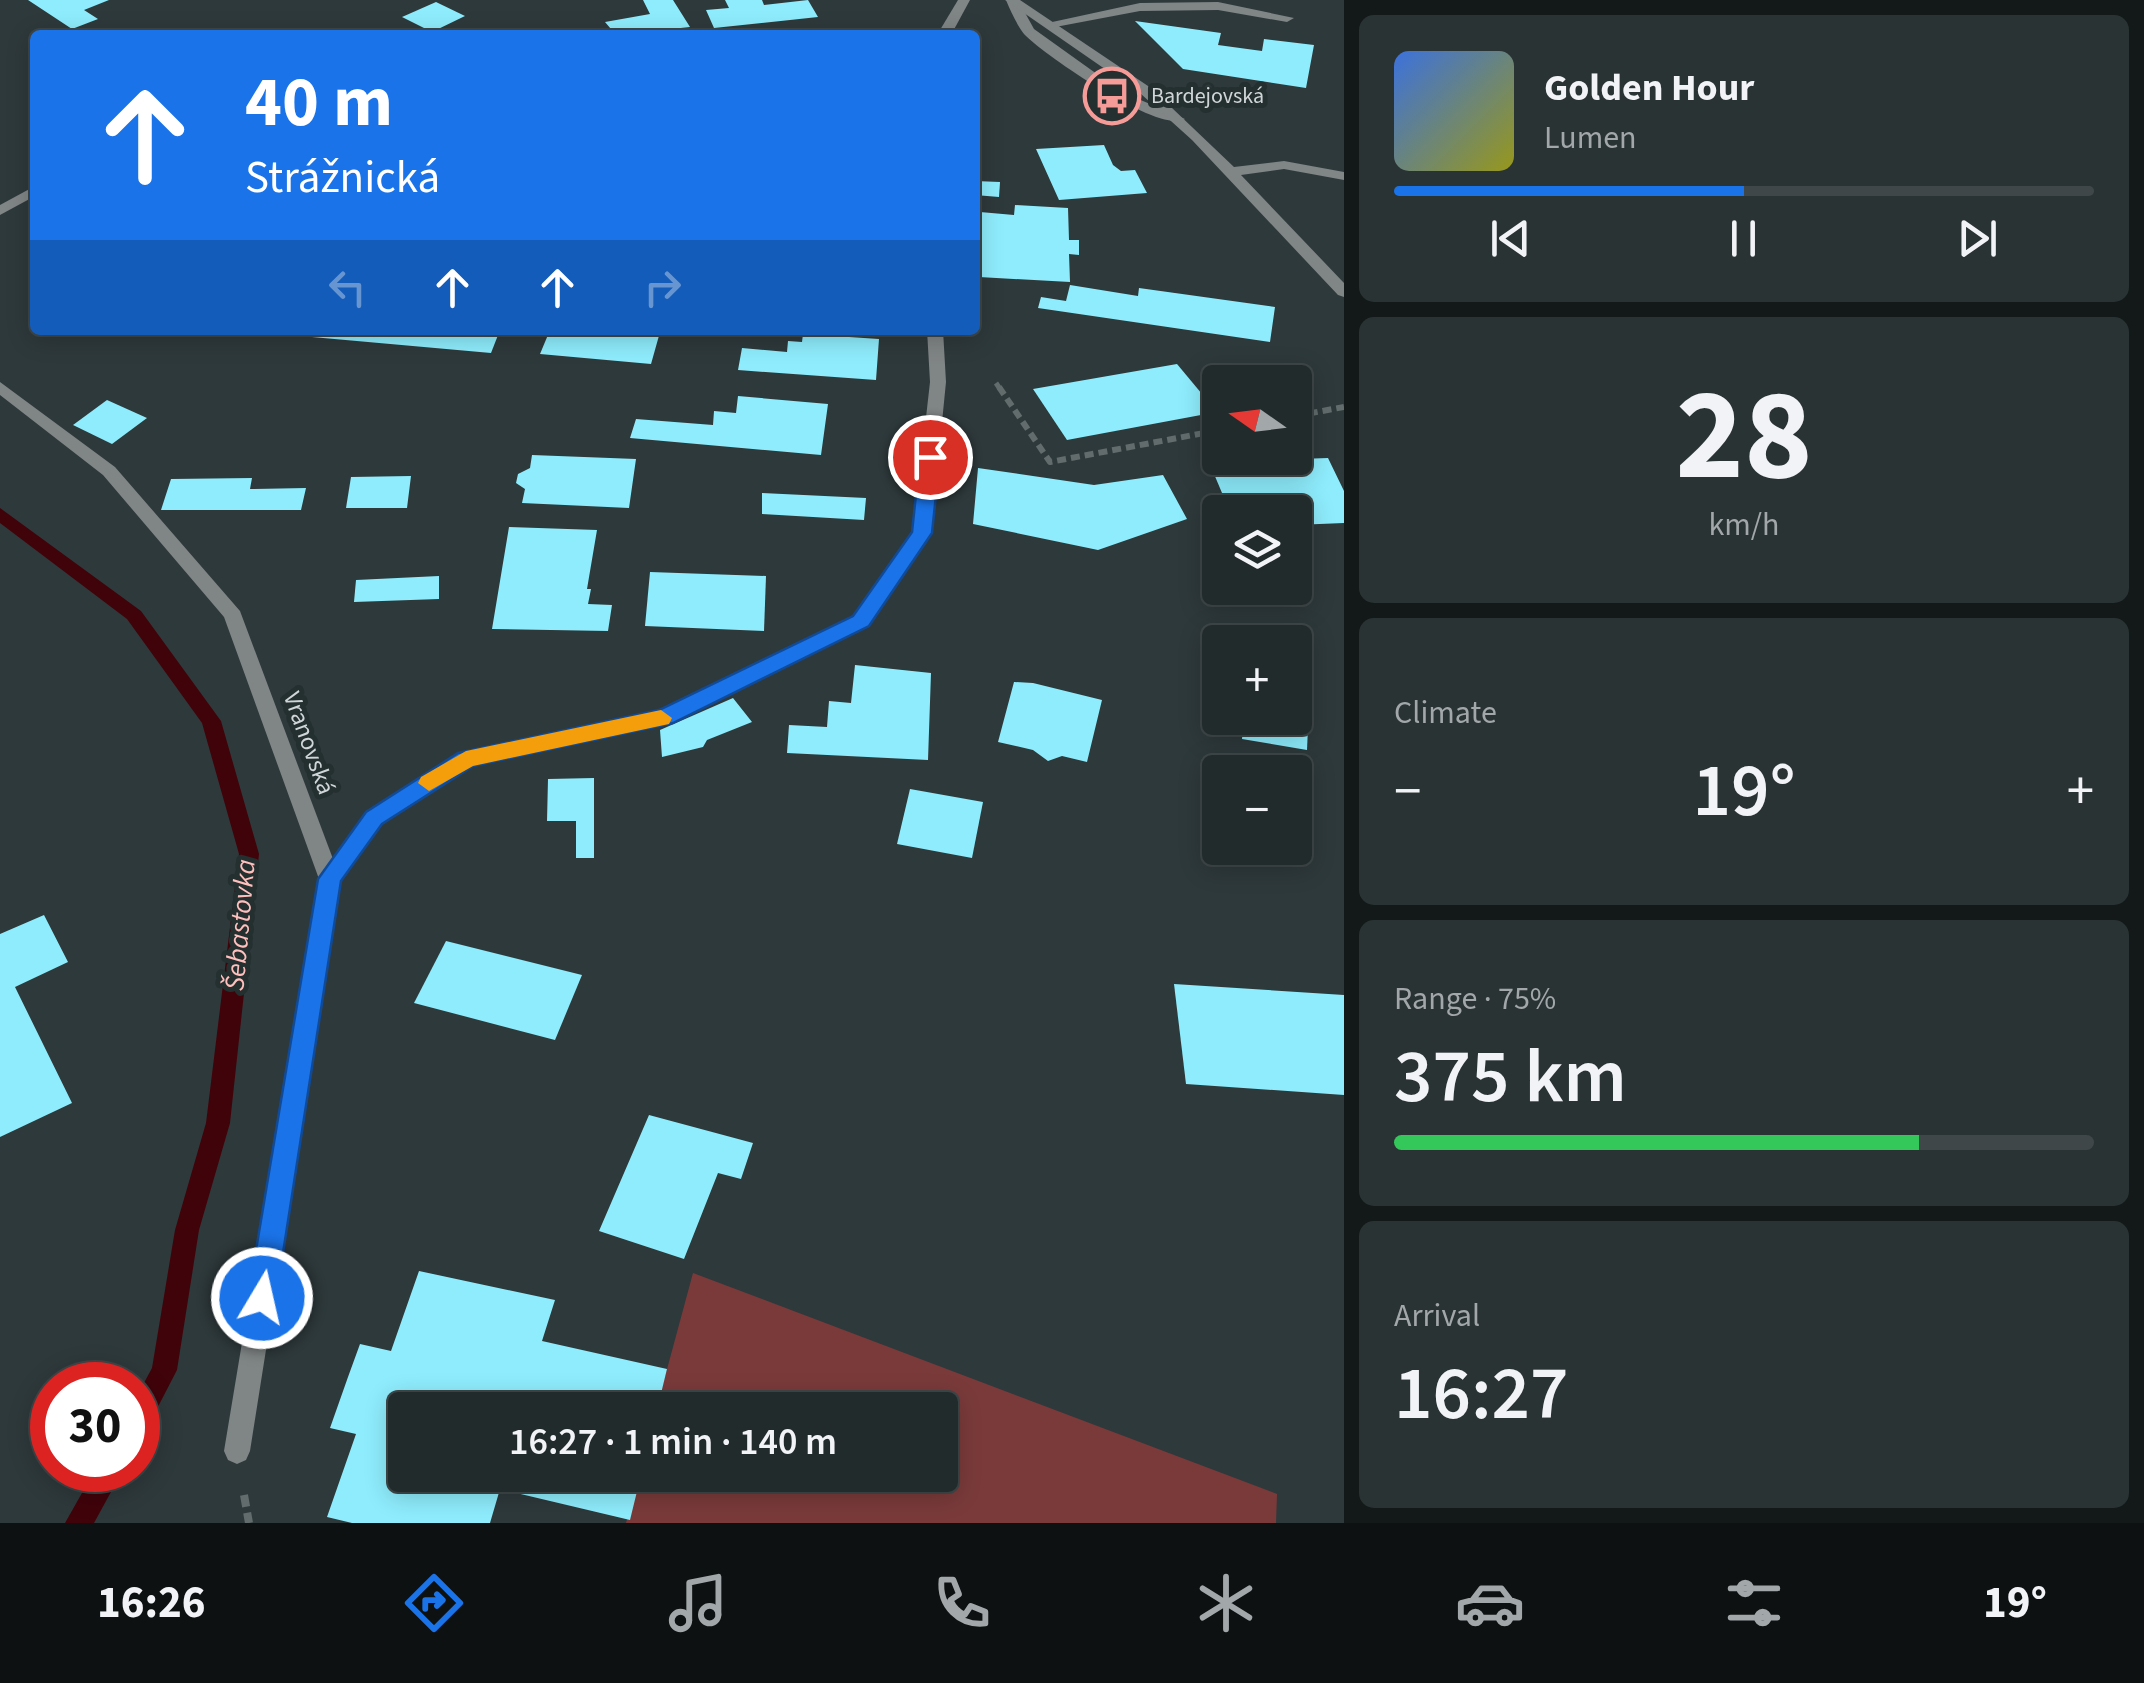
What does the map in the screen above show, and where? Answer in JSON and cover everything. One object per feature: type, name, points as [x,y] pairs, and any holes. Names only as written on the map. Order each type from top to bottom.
[{"type":"street","points":[[947,30],[964,0]]},
{"type":"street","points":[[1012,0],[1146,90],[1231,172],[1344,292]]},
{"type":"street","points":[[1012,0],[1029,32],[1117,95],[1178,120]]},
{"type":"street","points":[[1050,24],[1140,8],[1218,6],[1287,18]]},
{"type":"street","points":[[1231,172],[1284,165],[1344,176]]},
{"type":"street","points":[[0,211],[30,193]]},
{"type":"street","points":[[330,879],[374,818],[466,759],[665,717],[861,621],[922,533],[938,382],[934,335]]},
{"type":"street","name":"Vranovská","points":[[0,386],[109,471],[233,615],[330,879],[237,1451]]},
{"type":"path","points":[[996,383],[1050,462],[1202,433]]},
{"type":"path","points":[[1312,413],[1344,407]]},
{"type":"shaded area","points":[[693,1273],[1277,1494],[1276,1523],[626,1523],[634,1492],[958,1492],[958,1392],[661,1392]]},
{"type":"building","points":[[28,0],[109,0],[84,10],[98,19],[72,29]]},
{"type":"building","points":[[643,0],[673,0],[690,27],[612,30],[605,22],[650,14]]},
{"type":"building","points":[[725,0],[762,0],[764,5],[808,0],[818,17],[714,28],[706,10],[729,8]]},
{"type":"building","points":[[436,2],[465,16],[436,30],[402,17]]},
{"type":"building","points":[[1135,21],[1221,33],[1218,45],[1262,51],[1264,39],[1314,45],[1306,88],[1183,69]]},
{"type":"building","points":[[1104,145],[1113,165],[1121,171],[1135,170],[1147,193],[1059,200],[1036,149]]},
{"type":"building","points":[[980,181],[1000,182],[999,197],[980,195]]},
{"type":"building","points":[[1015,205],[1068,208],[1069,240],[1079,240],[1079,255],[1069,254],[1070,282],[980,277],[980,212],[1014,215]]},
{"type":"building","points":[[1070,285],[1138,296],[1139,288],[1275,307],[1270,342],[1038,308],[1041,297],[1066,301]]},
{"type":"building","points":[[313,335],[498,335],[491,353]]},
{"type":"building","points":[[548,335],[659,335],[651,364],[540,354]]},
{"type":"building","points":[[803,335],[879,339],[876,380],[738,370],[742,348],[787,352],[788,341],[802,342]]},
{"type":"building","points":[[1177,364],[1202,394],[1202,415],[1067,440],[1033,389]]},
{"type":"building","points":[[738,396],[828,404],[821,455],[630,438],[636,419],[713,425],[714,411],[736,413]]},
{"type":"building","points":[[107,400],[147,418],[112,444],[73,425]]},
{"type":"building","points":[[532,455],[636,459],[629,508],[522,503],[525,489],[516,483],[518,474],[530,468]]},
{"type":"building","points":[[1328,458],[1344,491],[1344,523],[1312,524],[1312,495],[1223,495],[1214,475],[1312,475],[1312,459]]},
{"type":"building","points":[[978,468],[1094,485],[1163,475],[1187,519],[1098,550],[973,524]]},
{"type":"building","points":[[411,476],[407,508],[346,508],[351,477]]},
{"type":"building","points":[[252,478],[250,489],[306,488],[301,510],[161,510],[171,479]]},
{"type":"building","points":[[762,493],[866,498],[864,520],[762,514]]},
{"type":"building","points":[[509,527],[597,530],[588,604],[612,605],[608,631],[492,629]]},
{"type":"building","points":[[650,572],[766,576],[764,631],[645,626]]},
{"type":"building","points":[[439,576],[439,599],[354,602],[356,580]]},
{"type":"building","points":[[855,665],[931,673],[928,760],[787,753],[789,725],[827,727],[829,701],[851,703]]},
{"type":"building","points":[[1014,682],[1102,700],[1087,762],[1062,756],[1048,761],[1033,750],[998,742]]},
{"type":"building","points":[[733,698],[752,722],[707,740],[703,747],[662,757],[660,730]]},
{"type":"building","points":[[1242,735],[1308,735],[1307,750],[1242,739]]},
{"type":"building","points":[[594,778],[594,858],[576,858],[576,821],[547,821],[548,779]]},
{"type":"building","points":[[910,789],[983,802],[972,858],[897,844]]},
{"type":"building","points":[[44,915],[68,962],[15,987],[72,1103],[0,1137],[0,934]]},
{"type":"building","points":[[446,941],[582,975],[555,1040],[414,1003]]},
{"type":"building","points":[[1174,984],[1344,995],[1344,1095],[1186,1084]]},
{"type":"building","points":[[649,1115],[753,1143],[741,1179],[718,1173],[684,1259],[599,1231]]},
{"type":"building","points":[[419,1271],[555,1300],[542,1341],[667,1369],[661,1392],[388,1392],[388,1492],[499,1492],[490,1523],[352,1523],[327,1517],[356,1434],[330,1428],[360,1344],[391,1351]]},
{"type":"building","points":[[513,1492],[637,1492],[630,1520]]},
{"type":"waterway","name":"Šebastovka","points":[[0,514],[134,615],[211,721],[249,854],[218,1123],[187,1230],[160,1378]]},
{"type":"waterway","name":"Šebastovka","points":[[79,1523],[97,1492]]},
{"type":"slow traffic","points":[[429,783],[466,759],[661,718]]},
{"type":"place","name":"Bardejovská","points":[[1112,96]]},
{"type":"route","points":[[262,1298],[330,879],[374,818],[466,759],[665,717],[861,621],[922,533],[930,457]]}]
